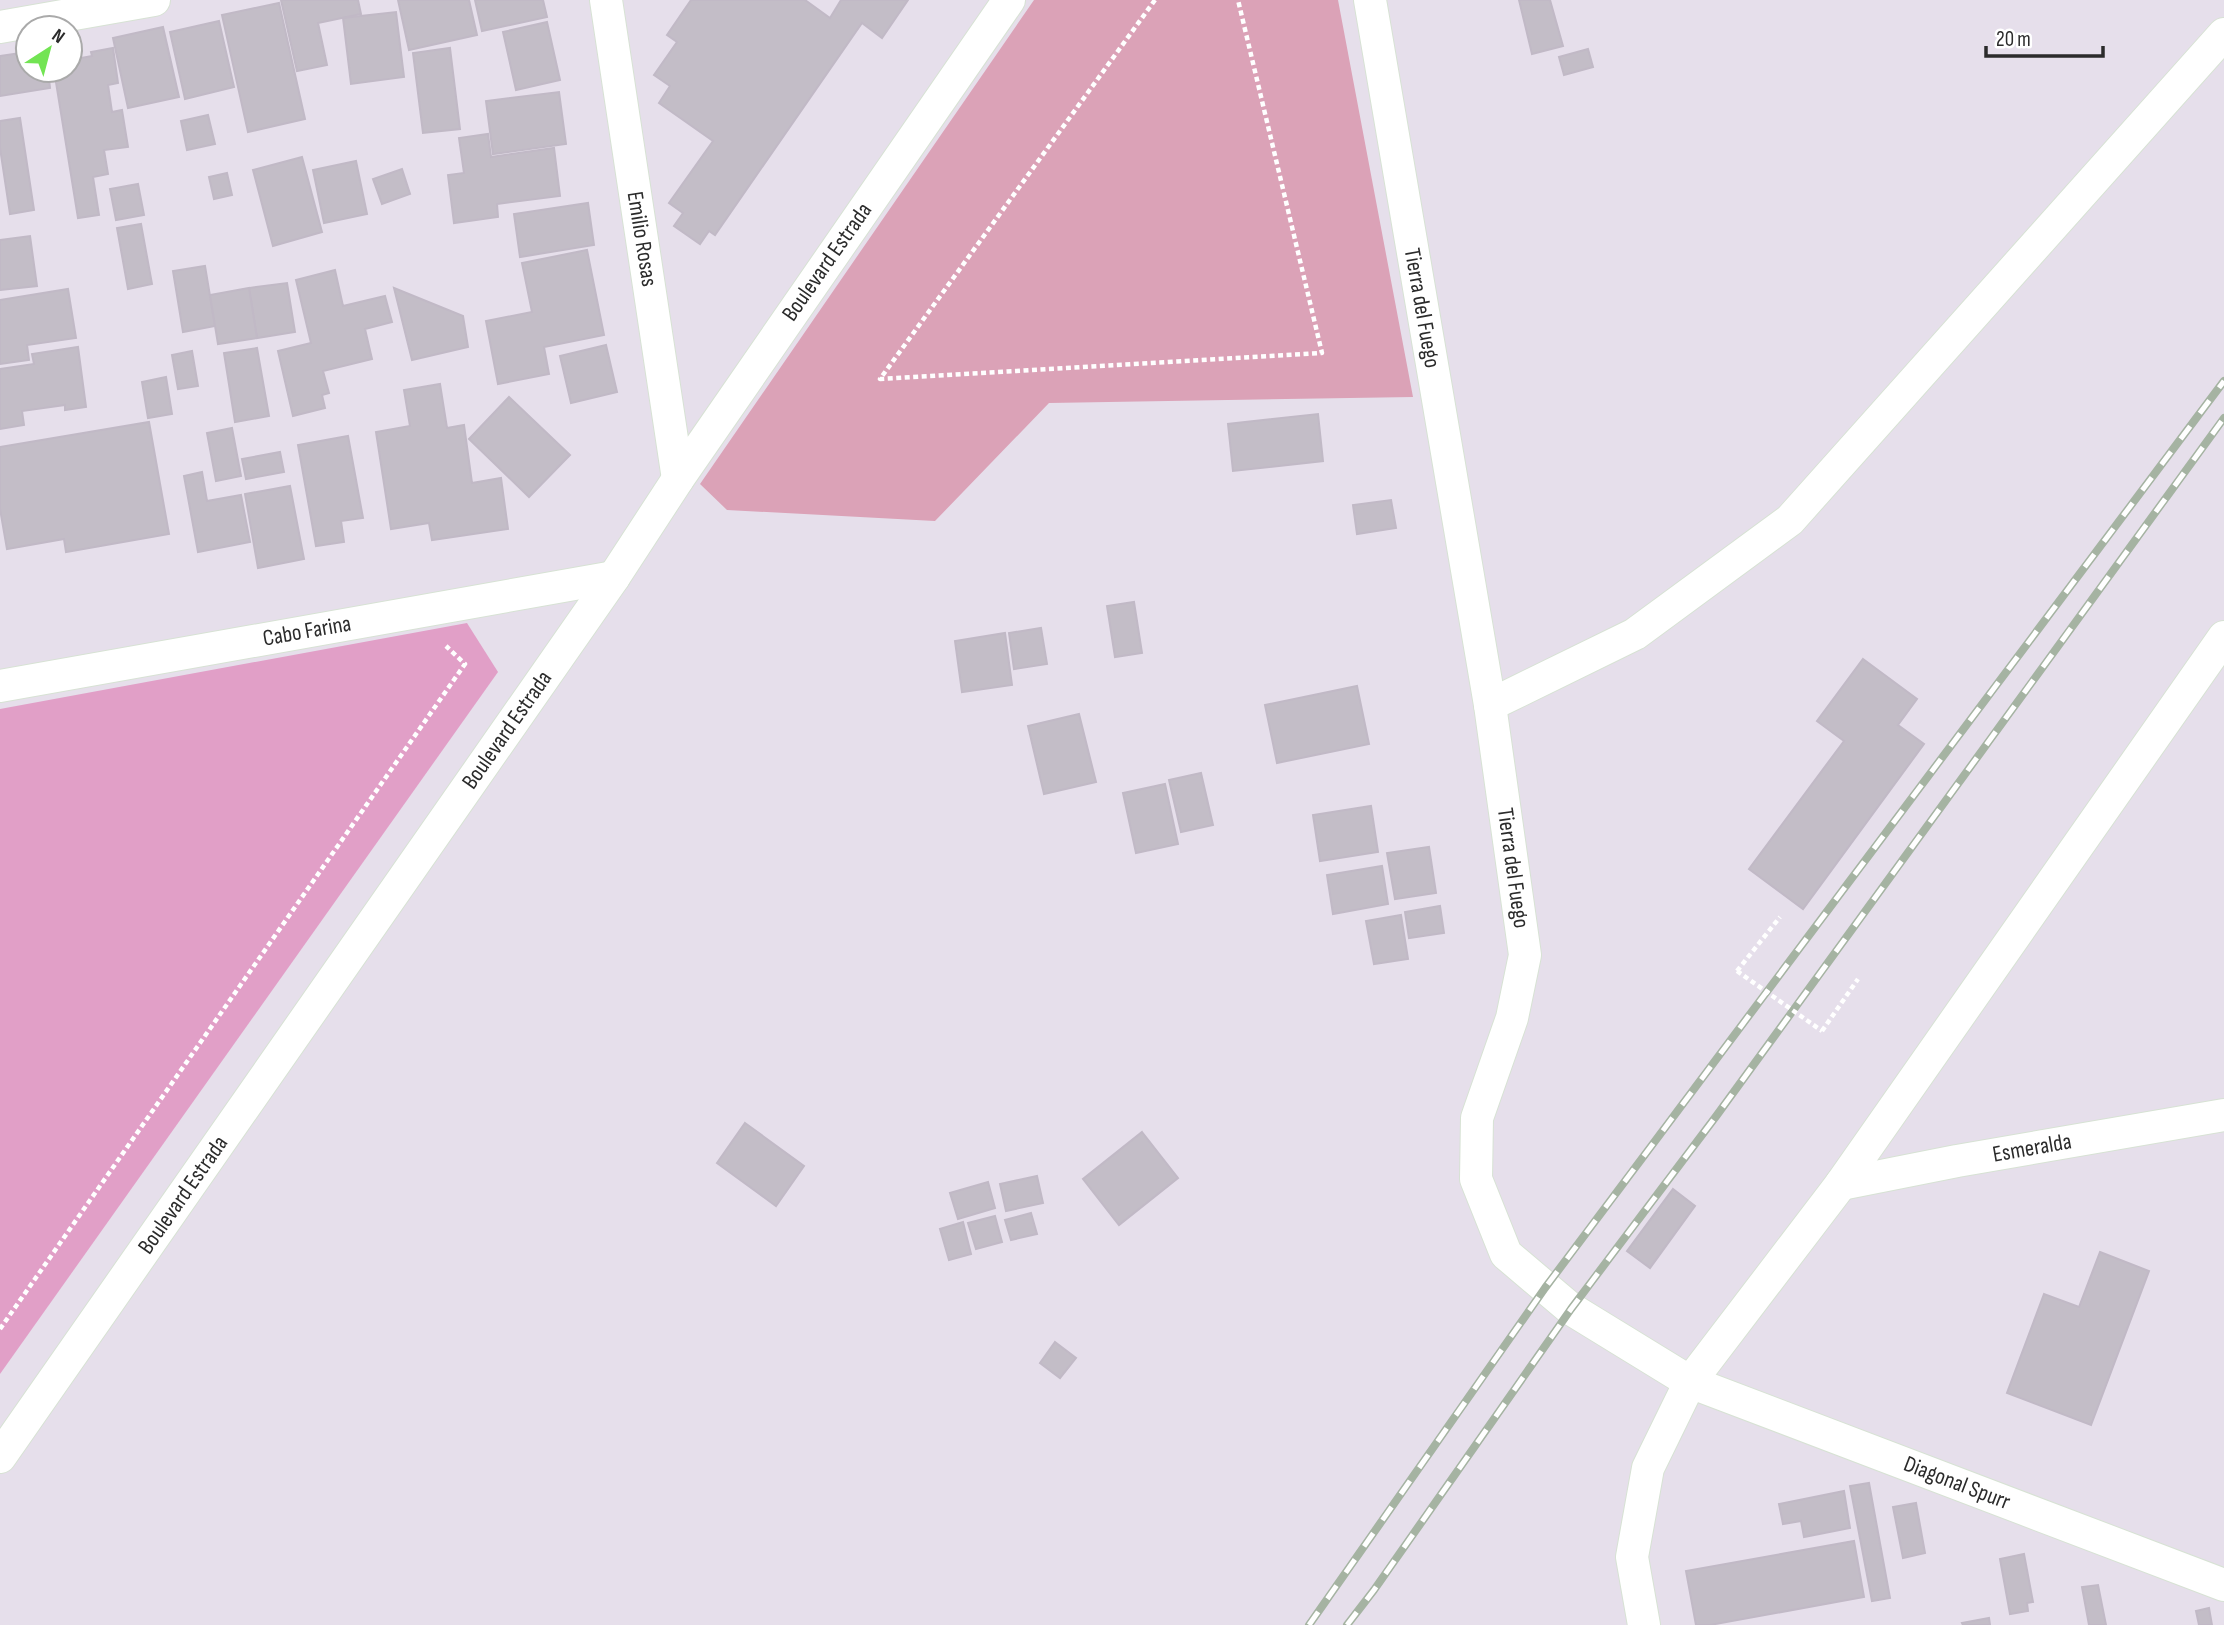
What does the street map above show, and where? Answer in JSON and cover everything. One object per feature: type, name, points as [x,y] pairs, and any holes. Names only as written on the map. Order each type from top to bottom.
[{"type":"street","points":[[0,27],[154,0]]},
{"type":"street","name":"Emilio Rosas","points":[[606,0],[678,479]]},
{"type":"street","name":"Boulevard Estrada","points":[[0,1457],[614,577],[678,479],[1009,0]]},
{"type":"street","name":"Tierra del Fuego","points":[[1370,0],[1490,705],[1525,955],[1512,1018],[1476,1118],[1476,1179],[1506,1254],[1571,1309],[1689,1382]]},
{"type":"street","points":[[1490,705],[1635,634],[1790,520],[2224,34]]},
{"type":"street","name":"Cabo Farina","points":[[0,686],[614,577]]},
{"type":"street","points":[[1644,1625],[1632,1557],[1648,1468],[1689,1382],[1841,1184],[2224,637]]},
{"type":"street","name":"Esmeralda","points":[[1841,1184],[2224,1115]]},
{"type":"street","name":"Diagonal Spurr","points":[[1689,1382],[2224,1585]]},
{"type":"path","points":[[1155,0],[880,379],[1322,353],[1238,0]]},
{"type":"path","points":[[0,1329],[466,664],[447,646],[434,648]]},
{"type":"path","points":[[1780,917],[1737,971],[1822,1031],[1858,979]]},
{"type":"shaded area","points":[[1034,0],[1338,0],[1413,397],[1049,403],[935,521],[727,510],[700,484]]},
{"type":"shaded area","points":[[467,623],[498,672],[0,1374],[0,709]]},
{"type":"building","points":[[281,0],[358,0],[361,14],[318,23],[327,65],[297,71]]},
{"type":"building","points":[[398,0],[469,0],[477,35],[409,50]]},
{"type":"building","points":[[475,0],[543,0],[547,17],[482,31]]},
{"type":"building","points":[[691,0],[805,0],[830,18],[841,0],[908,0],[882,38],[862,23],[715,235],[709,231],[700,244],[674,226],[683,213],[669,203],[713,141],[659,103],[670,86],[654,75],[677,42],[667,35]]},
{"type":"building","points":[[1519,0],[1550,0],[1563,46],[1532,54]]},
{"type":"building","points":[[279,3],[305,119],[248,132],[222,15]]},
{"type":"building","points":[[396,12],[404,77],[351,84],[343,18]]},
{"type":"building","points":[[219,21],[234,87],[185,99],[170,32]]},
{"type":"building","points":[[547,22],[560,80],[516,90],[503,32]]},
{"type":"building","points":[[163,27],[179,97],[128,108],[113,38]]},
{"type":"building","points":[[113,48],[118,83],[108,85],[112,112],[122,110],[128,147],[104,150],[108,174],[93,177],[99,215],[78,218],[56,84],[84,84],[84,57],[92,56],[91,52]]},
{"type":"building","points":[[450,48],[460,129],[423,133],[413,53]]},
{"type":"building","points":[[1588,49],[1593,67],[1564,75],[1559,57]]},
{"type":"building","points":[[14,54],[14,84],[50,84],[50,88],[0,96],[0,56]]},
{"type":"building","points":[[559,92],[566,144],[493,154],[486,101]]},
{"type":"building","points":[[208,115],[215,144],[187,150],[181,121]]},
{"type":"building","points":[[20,118],[34,210],[10,214],[0,148],[0,121]]},
{"type":"building","points":[[488,134],[491,157],[554,148],[560,196],[497,204],[498,217],[454,223],[448,175],[464,173],[459,138]]},
{"type":"building","points":[[302,157],[322,232],[273,246],[253,170]]},
{"type":"building","points":[[356,161],[367,214],[324,223],[313,170]]},
{"type":"building","points":[[402,169],[410,194],[382,204],[373,179]]},
{"type":"building","points":[[227,173],[232,195],[214,199],[209,177]]},
{"type":"building","points":[[138,184],[144,215],[116,220],[110,189]]},
{"type":"building","points":[[588,203],[594,245],[520,257],[514,214]]},
{"type":"building","points":[[141,224],[152,284],[128,289],[117,228]]},
{"type":"building","points":[[30,236],[37,286],[0,290],[0,240]]},
{"type":"building","points":[[587,250],[604,335],[544,347],[549,374],[498,384],[486,321],[532,312],[522,263]]},
{"type":"building","points":[[205,266],[215,326],[183,332],[173,271]]},
{"type":"building","points":[[335,270],[343,306],[385,296],[392,322],[365,329],[372,359],[323,371],[329,393],[322,395],[325,408],[293,416],[278,351],[311,343],[296,280]]},
{"type":"building","points":[[287,283],[295,332],[257,338],[249,288]]},
{"type":"building","points":[[249,288],[257,338],[218,344],[210,295]]},
{"type":"building","points":[[394,288],[463,316],[468,347],[412,360]]},
{"type":"building","points":[[68,289],[76,338],[27,345],[29,360],[0,364],[0,300]]},
{"type":"building","points":[[606,345],[617,392],[571,403],[560,356]]},
{"type":"building","points":[[78,347],[86,407],[65,410],[65,405],[22,411],[24,425],[0,429],[0,369],[34,364],[32,354]]},
{"type":"building","points":[[257,348],[269,416],[235,422],[224,353]]},
{"type":"building","points":[[192,351],[198,386],[178,389],[172,355]]},
{"type":"building","points":[[166,377],[172,414],[148,418],[142,382]]},
{"type":"building","points":[[440,384],[447,428],[464,425],[472,483],[501,478],[508,529],[432,540],[429,523],[391,529],[376,432],[410,426],[404,390]]},
{"type":"building","points":[[509,397],[570,455],[529,497],[469,439]]},
{"type":"building","points":[[1318,414],[1323,461],[1233,471],[1228,424]]},
{"type":"building","points":[[149,422],[169,534],[66,552],[64,539],[7,549],[0,509],[0,447]]},
{"type":"building","points":[[232,428],[241,476],[216,481],[207,433]]},
{"type":"building","points":[[348,436],[363,518],[341,521],[344,542],[316,546],[298,445]]},
{"type":"building","points":[[280,452],[284,472],[246,479],[242,459]]},
{"type":"building","points":[[202,472],[207,501],[241,495],[250,542],[198,552],[184,476]]},
{"type":"building","points":[[290,486],[304,559],[258,568],[245,494]]},
{"type":"building","points":[[1391,500],[1396,528],[1357,534],[1353,505]]},
{"type":"building","points":[[1134,602],[1142,653],[1115,657],[1107,606]]},
{"type":"building","points":[[1041,628],[1047,664],[1014,669],[1009,633]]},
{"type":"building","points":[[1005,633],[1012,685],[962,692],[955,641]]},
{"type":"building","points":[[1863,659],[1917,699],[1898,725],[1924,744],[1803,909],[1749,869],[1844,741],[1817,721]]},
{"type":"building","points":[[1357,686],[1369,744],[1277,763],[1265,705]]},
{"type":"building","points":[[1079,714],[1096,782],[1044,794],[1028,726]]},
{"type":"building","points":[[1201,773],[1213,825],[1181,832],[1169,780]]},
{"type":"building","points":[[1165,784],[1178,844],[1136,853],[1123,793]]},
{"type":"building","points":[[1371,806],[1378,852],[1320,861],[1313,815]]},
{"type":"building","points":[[1429,847],[1436,893],[1395,899],[1387,853]]},
{"type":"building","points":[[1382,866],[1388,904],[1333,914],[1327,875]]},
{"type":"building","points":[[1440,906],[1444,933],[1409,938],[1405,912]]},
{"type":"building","points":[[1401,915],[1408,959],[1374,964],[1366,921]]},
{"type":"building","points":[[745,1123],[804,1166],[776,1206],[717,1163]]},
{"type":"building","points":[[1142,1132],[1178,1178],[1119,1225],[1083,1179]]},
{"type":"building","points":[[1037,1176],[1043,1203],[1006,1211],[1000,1184]]},
{"type":"building","points":[[988,1182],[995,1208],[958,1219],[950,1193]]},
{"type":"building","points":[[1673,1189],[1695,1206],[1650,1268],[1627,1251]]},
{"type":"building","points":[[1031,1213],[1037,1234],[1011,1240],[1005,1220]]},
{"type":"building","points":[[995,1216],[1002,1242],[976,1249],[968,1223]]},
{"type":"building","points":[[963,1222],[971,1254],[949,1260],[940,1229]]},
{"type":"building","points":[[2100,1252],[2149,1271],[2091,1425],[2007,1393],[2044,1294],[2079,1307]]},
{"type":"building","points":[[1055,1342],[1076,1358],[1060,1378],[1040,1363]]},
{"type":"building","points":[[1869,1483],[1890,1598],[1872,1601],[1850,1486]]},
{"type":"building","points":[[1844,1491],[1850,1528],[1804,1537],[1801,1521],[1783,1524],[1779,1504]]},
{"type":"building","points":[[1916,1503],[1925,1553],[1903,1558],[1893,1507]]},
{"type":"building","points":[[1854,1541],[1864,1597],[1710,1625],[1696,1625],[1686,1571]]},
{"type":"building","points":[[2024,1554],[2033,1602],[2027,1603],[2028,1611],[2010,1614],[2000,1559]]},
{"type":"building","points":[[2098,1585],[2106,1625],[2089,1625],[2082,1587]]},
{"type":"building","points":[[2209,1608],[2212,1625],[2199,1625],[2196,1611]]},
{"type":"building","points":[[1989,1618],[1990,1625],[1962,1623]]},
{"type":"railway","points":[[1309,1625],[1545,1288],[2224,381]]},
{"type":"railway","points":[[1347,1625],[1571,1309],[1717,1115],[2224,418]]}]
